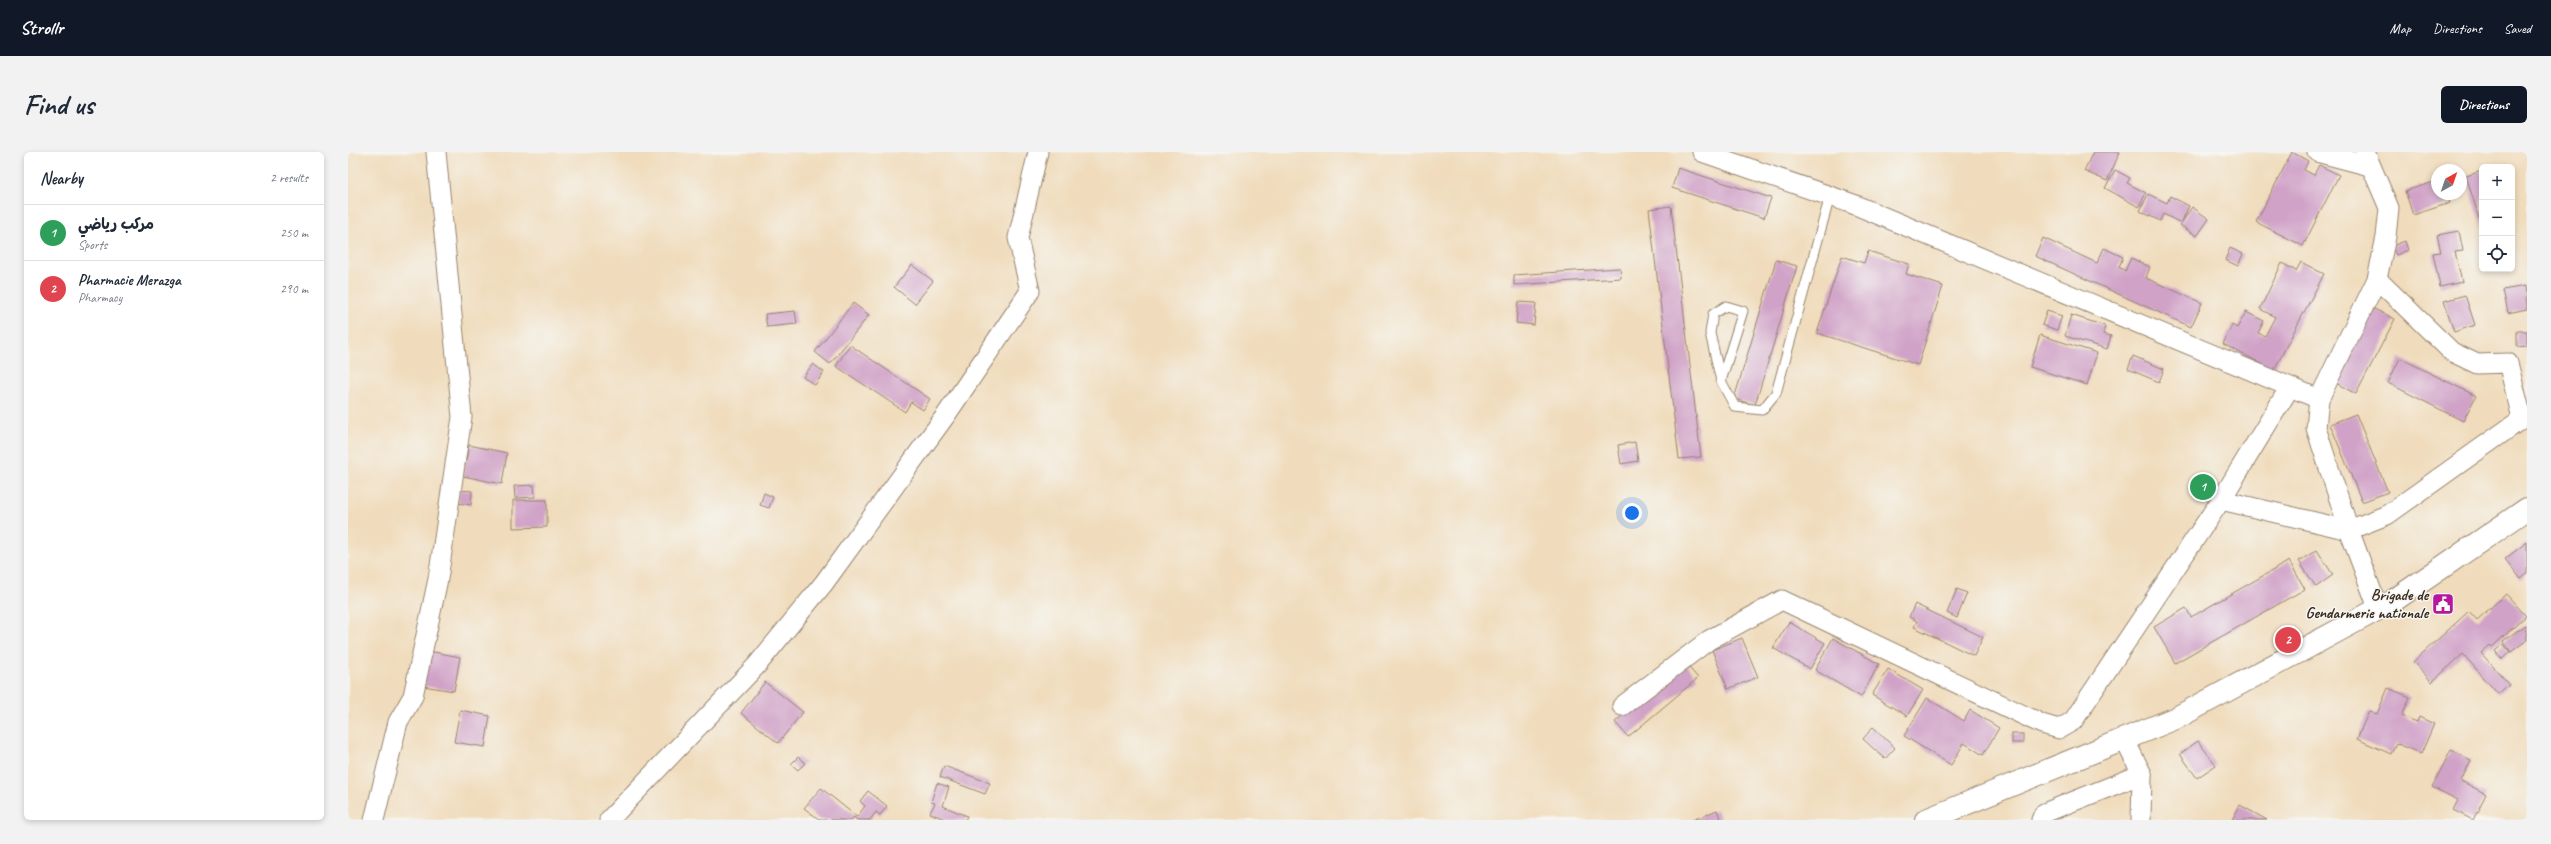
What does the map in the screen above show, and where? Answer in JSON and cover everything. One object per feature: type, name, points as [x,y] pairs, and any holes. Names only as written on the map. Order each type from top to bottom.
[{"type":"main road","points":[[1926,820],[2176,718],[2378,608],[2527,509]]},
{"type":"street","points":[[374,820],[398,722],[413,696],[438,579],[462,417],[436,152]]},
{"type":"street","points":[[609,820],[758,665],[824,583],[946,415],[1030,291],[1018,238],[1038,152]]},
{"type":"street","points":[[1702,152],[1830,196],[2319,399]]},
{"type":"street","points":[[2317,152],[2368,159],[2389,208],[2377,279],[2319,399],[2316,428],[2349,530],[2378,608]]},
{"type":"street","points":[[2221,500],[2349,530],[2387,515],[2519,421],[2521,414],[2508,363],[2477,364],[2452,352],[2377,279]]},
{"type":"street","points":[[1622,706],[1709,640],[1782,600],[2042,724],[2059,729],[2073,721],[2221,500],[2290,387]]},
{"type":"street","points":[[2124,739],[2142,774],[2140,820]]},
{"type":"street","points":[[2041,820],[2044,813],[2142,774]]},
{"type":"lane","points":[[1721,381],[1743,310],[1726,306],[1713,314],[1710,333],[1721,381],[1735,407],[1762,410],[1776,393],[1830,196]]},
{"type":"building","points":[[2093,152],[2120,152],[2107,181],[2084,171]]},
{"type":"building","points":[[2292,152],[2308,161],[2304,170],[2314,175],[2319,165],[2339,175],[2303,246],[2256,222]]},
{"type":"building","points":[[1678,168],[1771,198],[1764,218],[1672,188]]},
{"type":"building","points":[[2115,170],[2130,178],[2127,183],[2146,193],[2139,207],[2105,188]]},
{"type":"building","points":[[2479,172],[2479,217],[2467,179],[2467,176]]},
{"type":"building","points":[[2431,183],[2431,200],[2449,200],[2450,203],[2413,215],[2405,191]]},
{"type":"building","points":[[2148,194],[2167,203],[2170,196],[2189,206],[2181,223],[2163,214],[2160,221],[2140,211]]},
{"type":"building","points":[[1671,206],[1701,457],[1679,459],[1649,209]]},
{"type":"building","points":[[2192,207],[2209,219],[2197,236],[2180,225]]},
{"type":"building","points":[[2459,231],[2463,251],[2455,252],[2462,282],[2440,287],[2433,253],[2441,252],[2437,235]]},
{"type":"building","points":[[2043,238],[2097,263],[2104,248],[2123,257],[2119,267],[2125,271],[2131,258],[2150,267],[2146,278],[2202,303],[2191,327],[2035,256]]},
{"type":"building","points":[[2405,241],[2408,250],[2396,255],[2392,246]]},
{"type":"building","points":[[2230,248],[2243,254],[2238,266],[2225,260]]},
{"type":"building","points":[[1868,251],[1909,264],[1906,274],[1943,286],[1918,365],[1817,333],[1842,256],[1864,263]]},
{"type":"building","points":[[1776,260],[1797,266],[1755,405],[1734,399]]},
{"type":"building","points":[[2301,262],[2324,274],[2274,370],[2223,344],[2232,325],[2237,328],[2246,312],[2264,321],[2258,333],[2265,336],[2275,317],[2260,309],[2282,263],[2296,271]]},
{"type":"building","points":[[912,265],[933,281],[915,304],[894,287]]},
{"type":"building","points":[[1620,268],[1621,278],[1514,285],[1514,275]]},
{"type":"building","points":[[2525,286],[2527,309],[2508,313],[2503,290]]},
{"type":"building","points":[[2465,295],[2475,325],[2454,332],[2444,301]]},
{"type":"building","points":[[1518,302],[1536,303],[1534,325],[1516,323]]},
{"type":"building","points":[[853,303],[869,315],[830,364],[815,352]]},
{"type":"building","points":[[2370,307],[2395,319],[2356,394],[2332,381]]},
{"type":"building","points":[[795,311],[797,324],[767,327],[765,314]]},
{"type":"building","points":[[2047,311],[2062,316],[2057,330],[2042,325]]},
{"type":"building","points":[[2071,315],[2105,326],[2103,334],[2111,336],[2107,349],[2065,336]]},
{"type":"building","points":[[2517,331],[2527,331],[2527,346],[2517,347]]},
{"type":"building","points":[[2040,335],[2097,353],[2087,385],[2030,367]]},
{"type":"building","points":[[850,345],[930,399],[923,410],[911,402],[905,412],[836,366]]},
{"type":"building","points":[[2133,356],[2164,369],[2159,382],[2128,369]]},
{"type":"building","points":[[2400,358],[2476,396],[2463,421],[2388,383]]},
{"type":"building","points":[[813,364],[824,372],[815,385],[803,377]]},
{"type":"building","points":[[2356,414],[2388,492],[2362,502],[2330,424]]},
{"type":"building","points":[[1635,442],[1638,461],[1621,464],[1618,445]]},
{"type":"building","points":[[469,445],[507,453],[502,484],[463,476]]},
{"type":"building","points":[[534,485],[535,497],[515,498],[514,486]]},
{"type":"building","points":[[459,490],[472,491],[471,505],[458,503]]},
{"type":"building","points":[[764,493],[773,497],[769,508],[760,505]]},
{"type":"building","points":[[513,500],[547,500],[547,527],[513,528]]},
{"type":"building","points":[[2527,542],[2527,574],[2521,579],[2505,559]]},
{"type":"building","points":[[2317,550],[2333,575],[2316,587],[2299,561]]},
{"type":"building","points":[[2289,561],[2305,589],[2175,663],[2154,627],[2186,608],[2191,617]]},
{"type":"building","points":[[1957,589],[1967,593],[1957,618],[1947,613]]},
{"type":"building","points":[[2506,594],[2526,616],[2492,647],[2490,645],[2481,653],[2509,684],[2498,694],[2463,654],[2432,682],[2413,662],[2469,611],[2477,620]]},
{"type":"building","points":[[1915,604],[1983,637],[1974,656],[1914,627],[1917,621],[1909,617]]},
{"type":"building","points":[[1789,622],[1825,643],[1810,669],[1773,648]]},
{"type":"building","points":[[2525,625],[2527,640],[2511,652],[2503,641]]},
{"type":"building","points":[[1742,638],[1758,677],[1728,689],[1712,650]]},
{"type":"building","points":[[1833,638],[1879,664],[1861,697],[1815,670]]},
{"type":"building","points":[[2503,644],[2510,652],[2502,659],[2495,651]]},
{"type":"building","points":[[429,651],[460,657],[454,691],[423,686]]},
{"type":"building","points":[[1685,663],[1698,678],[1628,737],[1615,722]]},
{"type":"building","points":[[1888,669],[1923,690],[1907,716],[1872,695]]},
{"type":"building","points":[[765,682],[803,712],[778,743],[741,713]]},
{"type":"building","points":[[2388,688],[2410,697],[2402,716],[2417,722],[2419,717],[2434,724],[2421,754],[2396,743],[2391,754],[2357,739],[2369,711],[2377,714]]},
{"type":"building","points":[[1927,698],[1964,721],[1970,710],[1999,728],[1983,755],[1964,743],[1951,765],[1904,736]]},
{"type":"building","points":[[460,710],[490,716],[485,747],[454,742]]},
{"type":"building","points":[[1873,727],[1895,748],[1885,759],[1863,739]]},
{"type":"building","points":[[2012,734],[2023,734],[2023,743],[2012,743]]},
{"type":"building","points":[[2198,741],[2216,765],[2197,778],[2180,754]]},
{"type":"building","points":[[2451,750],[2471,760],[2461,781],[2486,794],[2473,820],[2453,810],[2458,800],[2432,787]]},
{"type":"building","points":[[798,757],[805,763],[798,770],[791,764]]},
{"type":"building","points":[[944,766],[990,783],[985,794],[940,777]]},
{"type":"building","points":[[937,783],[949,787],[943,806],[967,816],[965,820],[947,820],[930,813],[935,803],[931,802]]},
{"type":"building","points":[[821,788],[857,817],[865,806],[860,801],[868,791],[887,806],[880,815],[876,812],[870,820],[857,820],[854,817],[851,820],[820,820],[804,808]]},
{"type":"building","points":[[2240,805],[2267,820],[2232,820]]},
{"type":"building","points":[[1717,810],[1721,820],[1693,820]]},
{"type":"place","name":"مركب رياضي","points":[[2203,487]]},
{"type":"place","name":"Brigade de Gendarmerie nationale","points":[[2443,604]]},
{"type":"place","name":"Pharmacie Merazga","points":[[2288,640]]}]
